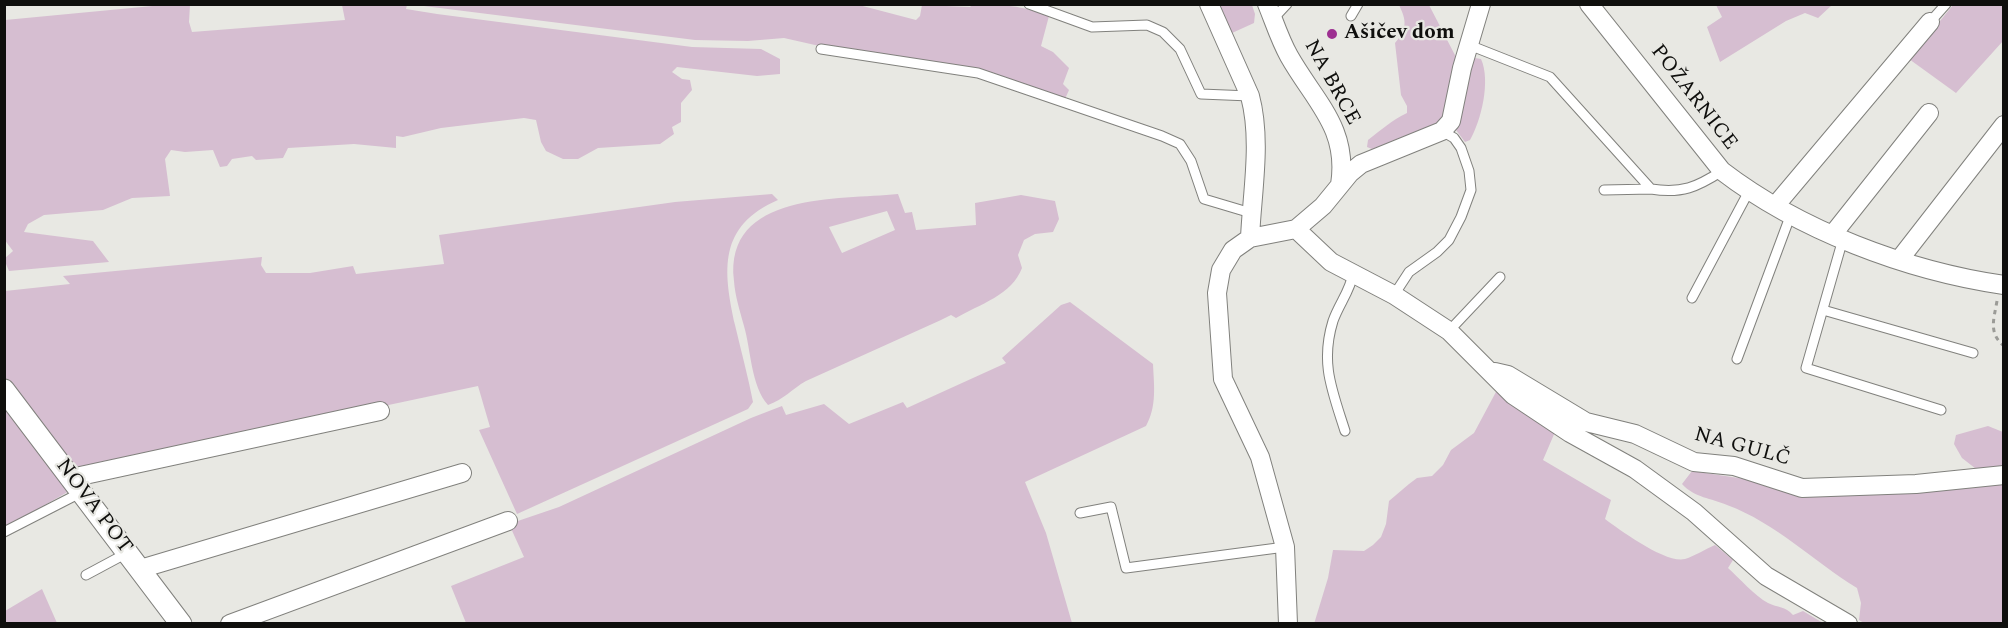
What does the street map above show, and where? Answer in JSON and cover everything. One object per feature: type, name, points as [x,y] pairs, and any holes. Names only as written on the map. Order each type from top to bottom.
[{"type":"street","points":[[1209,4],[1250,96],[1254,111],[1255,162],[1250,238]]},
{"type":"street","points":[[1288,624],[1285,547],[1260,457],[1223,379],[1217,293],[1221,270],[1233,250],[1250,238],[1296,229],[1323,206],[1361,164],[1442,131],[1451,121],[1481,4]]},
{"type":"street","name":"POŽARNICE","points":[[1589,4],[1722,171],[1749,191],[1838,237],[1899,260],[2002,285]]},
{"type":"street","name":"NA BRCE","points":[[1270,12],[1289,55],[1335,127],[1341,152],[1340,185]]},
{"type":"street","points":[[1783,210],[1930,22]]},
{"type":"street","points":[[1838,237],[1929,113]]},
{"type":"street","points":[[1899,260],[2004,125]]},
{"type":"street","name":"NA GULČ","points":[[1296,229],[1331,262],[1394,295],[1449,331],[1513,395],[1570,433],[1635,469],[1694,512],[1766,576],[1848,624]]},
{"type":"street","name":"NA GULČ","points":[[1487,370],[1508,375],[1586,422],[1635,434],[1694,462],[1734,466],[1769,475],[1802,488],[1916,484],[2004,475]]},
{"type":"street","name":"NOVA POT","points":[[4,390],[181,624]]},
{"type":"street","points":[[76,485],[380,411]]},
{"type":"street","points":[[134,561],[462,473]]},
{"type":"street","points":[[230,624],[508,521]]},
{"type":"lane","points":[[1029,4],[1092,27],[1147,25],[1163,32],[1180,49],[1201,94],[1250,96]]},
{"type":"lane","points":[[1270,12],[1287,4]]},
{"type":"lane","points":[[1351,16],[1358,4]]},
{"type":"lane","points":[[1930,22],[1946,4]]},
{"type":"lane","points":[[1469,45],[1550,77],[1651,189]]},
{"type":"lane","points":[[821,49],[978,73],[1162,136],[1180,144],[1191,161],[1204,199],[1251,213]]},
{"type":"lane","points":[[1394,295],[1409,272],[1437,252],[1449,240],[1471,190],[1461,148],[1454,138],[1442,131]]},
{"type":"lane","points":[[1604,190],[1651,189],[1672,193],[1689,189],[1722,171]]},
{"type":"lane","points":[[1692,298],[1749,191]]},
{"type":"lane","points":[[1737,359],[1783,210]]},
{"type":"lane","points":[[1838,237],[1823,310],[1806,368],[1941,410]]},
{"type":"lane","points":[[1345,431],[1326,370],[1326,348],[1334,318],[1350,287],[1353,273]]},
{"type":"lane","points":[[1449,331],[1500,277]]},
{"type":"lane","points":[[1823,310],[1973,353]]},
{"type":"lane","points":[[4,532],[76,485]]},
{"type":"lane","points":[[1080,513],[1111,507],[1126,568],[1285,547]]},
{"type":"lane","points":[[86,575],[134,561]]},
{"type":"path","points":[[2002,285],[1992,331],[1996,340],[2004,346]]},
{"type":"shaded area","points":[[855,4],[916,20],[920,16],[922,5],[970,7],[973,4],[1003,5],[1049,16],[1041,46],[1053,52],[1069,68],[1063,84],[1069,90],[1065,99],[981,69],[815,45],[784,38],[748,41],[695,40],[416,5]]},
{"type":"shaded area","points":[[163,5],[190,5],[189,22],[192,32],[345,20],[342,5],[407,5],[406,9],[437,14],[692,47],[761,49],[780,59],[780,74],[757,76],[677,67],[672,72],[682,79],[690,80],[692,90],[681,103],[681,122],[672,127],[674,134],[660,144],[598,148],[578,159],[563,159],[546,151],[541,142],[536,120],[524,118],[441,128],[403,137],[396,136],[396,148],[354,144],[288,148],[283,158],[256,160],[252,156],[232,159],[227,166],[220,167],[213,150],[185,152],[171,150],[165,159],[170,196],[132,198],[103,210],[44,215],[28,224],[24,232],[93,241],[109,262],[9,271],[4,259],[13,251],[4,239],[5,20]]},
{"type":"shaded area","points":[[1220,5],[1252,5],[1255,14],[1254,23],[1232,33]]},
{"type":"shaded area","points":[[1399,5],[1429,5],[1457,59],[1444,117],[1436,125],[1372,149],[1367,147],[1368,140],[1407,113],[1407,106],[1401,95],[1395,43],[1404,29]]},
{"type":"shaded area","points":[[1716,5],[1832,5],[1818,18],[1805,13],[1786,21],[1720,62],[1707,27],[1722,17]]},
{"type":"shaded area","points":[[1953,5],[2003,5],[2003,41],[1956,93],[1909,59]]},
{"type":"shaded area","points":[[1475,58],[1481,59],[1484,68],[1485,89],[1478,122],[1470,140],[1465,142],[1456,130],[1471,64]]},
{"type":"shaded area","points":[[772,194],[778,200],[758,211],[744,223],[735,236],[728,268],[731,305],[753,402],[748,409],[517,514],[479,430],[490,427],[478,386],[87,469],[72,465],[5,378],[5,291],[70,284],[63,276],[262,257],[261,265],[266,273],[310,273],[353,266],[356,274],[444,264],[439,235],[675,202]]},
{"type":"shaded area","points":[[898,194],[905,213],[912,212],[916,230],[976,225],[975,203],[1021,195],[1055,201],[1059,219],[1053,232],[1035,234],[1024,240],[1018,255],[1022,268],[1011,285],[994,298],[956,318],[951,315],[806,381],[768,405],[762,397],[755,378],[734,281],[736,252],[747,230],[766,216],[790,206],[818,200]],"holes":[[[887,211],[895,230],[842,253],[829,227]]]},
{"type":"shaded area","points":[[1070,302],[1153,364],[1154,388],[1152,411],[1146,426],[1025,482],[1046,533],[1072,623],[466,623],[451,586],[524,557],[509,524],[559,507],[751,418],[782,406],[786,415],[824,404],[849,424],[903,402],[907,408],[1006,363],[1002,358],[1061,305]]},
{"type":"shaded area","points":[[1497,390],[1555,432],[1543,460],[1611,500],[1605,519],[1655,551],[1677,559],[1689,558],[1715,545],[1733,560],[1728,568],[1763,600],[1793,615],[1803,611],[1823,623],[1314,624],[1328,578],[1333,550],[1364,551],[1373,545],[1381,537],[1386,524],[1389,501],[1417,478],[1432,476],[1443,465],[1451,450],[1474,433]]},
{"type":"shaded area","points":[[4,401],[71,490],[5,528],[4,528]]},
{"type":"shaded area","points":[[1988,426],[2003,432],[2003,471],[1980,472],[1962,458],[1954,444],[1956,435]]},
{"type":"shaded area","points":[[1692,471],[1765,482],[2003,479],[2003,623],[1864,623],[1859,620],[1861,603],[1857,588],[1762,522],[1687,489],[1682,484]]},
{"type":"shaded area","points":[[42,589],[57,623],[5,623],[5,611]]},
{"type":"place","name":"Ašičev dom","points":[[1332,34]]}]
